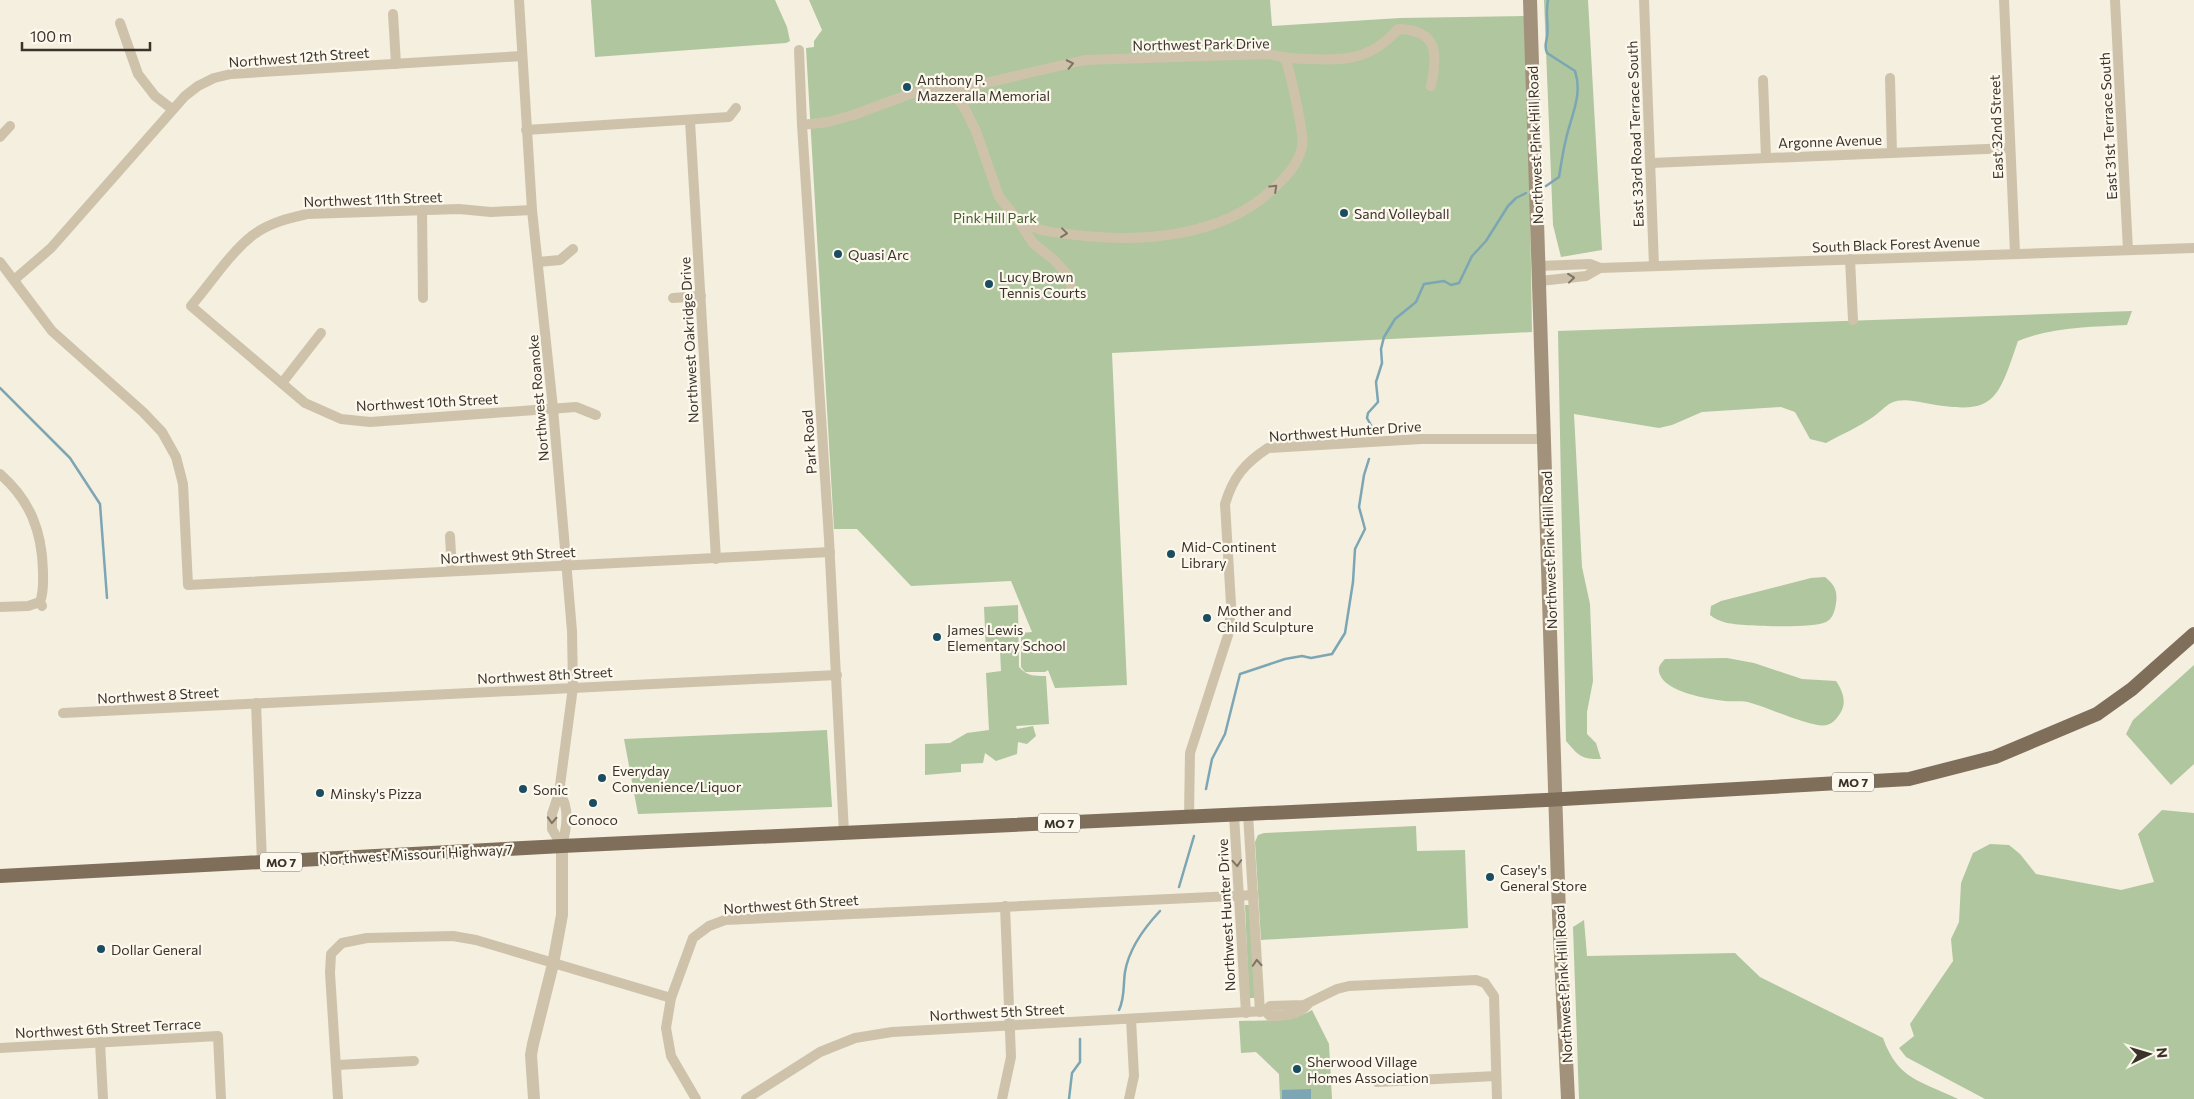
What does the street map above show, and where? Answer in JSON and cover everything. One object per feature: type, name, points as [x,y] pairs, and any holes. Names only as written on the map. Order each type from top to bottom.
[{"type":"main road","name":"Northwest Pink Hill Road","points":[[1530,0],[1559,915],[1568,1099]]},
{"type":"main road","name":"MO 7","points":[[562,846],[1556,799],[1909,779],[1995,757],[2097,714],[2132,689],[2194,634]]},
{"type":"main road","name":"Northwest Missouri Highway 7","points":[[0,876],[562,846]]},
{"type":"street","name":"Northwest Roanoke","points":[[519,0],[532,210],[553,408],[572,631],[572,687],[559,794],[552,814],[552,829],[562,846]]},
{"type":"street","name":"East 33rd Road Terrace South","points":[[1644,0],[1654,266]]},
{"type":"street","name":"East 32nd Street","points":[[2004,0],[2015,253]]},
{"type":"street","name":"East 31st Terrace South","points":[[2116,0],[2128,250]]},
{"type":"street","points":[[393,14],[396,64]]},
{"type":"street","points":[[120,23],[138,74],[155,96],[172,109]]},
{"type":"street","points":[[1285,58],[1335,61],[1357,57],[1376,49],[1398,29],[1412,29],[1425,35],[1434,48],[1435,66],[1431,86]]},
{"type":"street","name":"Park Road","points":[[799,50],[802,125],[830,552],[844,832]]},
{"type":"street","name":"Northwest Park Drive","points":[[802,125],[828,122],[853,115],[913,92],[951,91],[1085,60],[1269,54],[1285,58],[1290,72],[1303,145],[1294,170],[1266,196],[1234,216],[1196,231],[1148,237],[1094,237],[1043,230],[1018,220],[999,197],[976,131],[964,108],[951,91]]},
{"type":"street","name":"Northwest 12th Street","points":[[14,280],[51,248],[172,109],[198,86],[214,78],[231,74],[522,56]]},
{"type":"street","points":[[1890,78],[1892,153]]},
{"type":"street","points":[[1763,80],[1766,158]]},
{"type":"street","points":[[526,130],[690,121],[728,117],[736,108]]},
{"type":"street","name":"Northwest Oakridge Drive","points":[[690,121],[716,559]]},
{"type":"street","points":[[0,137],[10,126]]},
{"type":"street","name":"Argonne Avenue","points":[[1651,162],[2010,148]]},
{"type":"street","points":[[422,210],[424,298]]},
{"type":"street","name":"Northwest 11th Street","points":[[191,306],[242,246],[254,235],[269,226],[308,214],[422,210],[491,212],[532,210]]},
{"type":"street","points":[[1018,220],[1033,243],[1053,259],[1068,276],[1072,290]]},
{"type":"street","name":"South Black Forest Avenue","points":[[1539,266],[1590,264],[1600,268],[2194,248]]},
{"type":"street","points":[[538,262],[560,260],[572,249]]},
{"type":"street","points":[[1850,259],[1853,320]]},
{"type":"street","points":[[0,262],[14,280]]},
{"type":"street","name":"South Black Forest Avenue","points":[[1540,281],[1586,276],[1600,268]]},
{"type":"street","name":"Northwest 9th Street","points":[[14,280],[52,331],[143,412],[162,432],[176,457],[182,484],[188,585],[830,552]]},
{"type":"street","points":[[673,298],[700,296]]},
{"type":"street","name":"Northwest 10th Street","points":[[191,306],[304,403],[341,419],[356,422],[576,407],[596,415]]},
{"type":"street","points":[[282,383],[321,333]]},
{"type":"street","name":"Northwest Hunter Drive","points":[[1189,817],[1190,753],[1228,632],[1231,604],[1225,504],[1238,472],[1252,458],[1268,448],[1422,439],[1545,439]]},
{"type":"street","points":[[0,474],[21,495],[38,528],[42,552],[43,594],[41,604],[0,607]]},
{"type":"street","points":[[450,536],[452,571]]},
{"type":"street","name":"Northwest 8th Street","points":[[256,703],[837,675]]},
{"type":"street","points":[[256,703],[262,863]]},
{"type":"street","name":"Northwest 8 Street","points":[[63,714],[256,703]]},
{"type":"street","name":"Northwest Hunter Drive","points":[[1241,814],[1254,895],[1263,1012]]},
{"type":"street","name":"Northwest Hunter Drive","points":[[1241,814],[1240,895],[1246,1013]]},
{"type":"street","points":[[534,1099],[531,1055],[553,964],[562,915],[562,846]]},
{"type":"street","name":"Northwest 6th Street","points":[[696,1099],[679,1070],[670,1049],[666,1028],[671,998],[692,938],[709,926],[726,920],[1254,895]]},
{"type":"street","points":[[1002,1099],[1011,1057],[1005,906]]},
{"type":"street","points":[[338,1099],[330,973],[331,954],[342,943],[367,938],[453,936],[476,940],[671,998]]},
{"type":"street","name":"Northwest 5th Street","points":[[746,1099],[820,1052],[855,1038],[892,1032],[1263,1012],[1270,1016],[1289,1016],[1303,1011],[1309,1003],[1337,989],[1349,986],[1476,980],[1485,984],[1494,996],[1496,1076]]},
{"type":"street","points":[[1129,1099],[1134,1076],[1132,1019]]},
{"type":"street","name":"Northwest 6th Street Terrace","points":[[0,1048],[218,1036],[220,1099]]},
{"type":"street","points":[[100,1042],[103,1099]]},
{"type":"street","points":[[337,1065],[414,1061]]},
{"type":"street","points":[[1377,1082],[1496,1076],[1497,1099]]},
{"type":"green space","points":[[591,0],[775,0],[787,27],[790,41],[786,43],[595,57]]},
{"type":"green space","name":"Pink Hill Park","points":[[809,0],[1270,0],[1272,26],[1400,18],[1527,16],[1532,332],[1112,353],[1127,685],[1055,688],[1048,670],[1045,672],[1025,672],[1021,667],[1021,633],[1032,632],[1011,581],[911,586],[857,529],[834,529],[806,48],[814,47],[814,41],[822,30]]},
{"type":"green space","points":[[1544,0],[1588,0],[1602,250],[1561,257],[1553,225]]},
{"type":"green space","points":[[2132,311],[2127,325],[2058,330],[2018,341],[1998,391],[1990,400],[1980,405],[1948,407],[1908,400],[1895,401],[1862,424],[1826,443],[1810,439],[1795,412],[1781,407],[1702,412],[1672,425],[1659,428],[1574,414],[1582,567],[1590,604],[1593,681],[1587,712],[1587,734],[1596,743],[1601,759],[1589,759],[1581,756],[1566,741],[1558,331]]},
{"type":"green space","points":[[1825,577],[1831,582],[1836,591],[1836,606],[1830,619],[1826,622],[1807,626],[1747,625],[1727,623],[1710,615],[1711,606],[1721,601],[1811,578]]},
{"type":"green space","points":[[1018,605],[1019,667],[1031,675],[1046,676],[1049,724],[1016,726],[1017,729],[1033,726],[1036,736],[1027,744],[1018,742],[1017,754],[996,761],[985,753],[983,763],[961,764],[961,772],[925,775],[925,744],[950,743],[967,733],[989,730],[986,673],[1001,671],[1000,650],[986,651],[984,607]]},
{"type":"green space","points":[[1727,658],[1754,663],[1802,679],[1836,681],[1843,696],[1843,708],[1835,720],[1829,724],[1812,724],[1748,702],[1717,700],[1688,694],[1664,681],[1659,673],[1660,666],[1665,659]]},
{"type":"green space","points":[[2194,665],[2194,764],[2171,785],[2126,734],[2133,720]]},
{"type":"green space","points":[[827,730],[832,807],[638,814],[624,739]]},
{"type":"green space","points":[[2162,810],[2194,813],[2194,1099],[1985,1099],[1906,1057],[1899,1048],[1914,1036],[1910,1024],[1953,961],[1951,939],[1959,922],[1961,883],[1973,853],[1990,844],[2009,845],[2020,854],[2036,874],[2121,890],[2154,882],[2138,834]]},
{"type":"green space","points":[[1416,826],[1417,851],[1465,850],[1468,928],[1261,940],[1255,842],[1258,835],[1264,833]]},
{"type":"green space","points":[[1245,905],[1249,905],[1254,998],[1249,998]]},
{"type":"green space","points":[[1584,920],[1587,956],[1735,953],[1760,977],[1883,1038],[1896,1063],[1904,1071],[1922,1083],[1958,1099],[1579,1099],[1573,927]]},
{"type":"green space","points":[[1312,1010],[1329,1044],[1332,1099],[1280,1099],[1279,1074],[1256,1052],[1241,1053],[1239,1021],[1286,1019]]},
{"type":"water","points":[[1311,1089],[1311,1099],[1282,1099],[1282,1090]]},
{"type":"waterway","points":[[1546,186],[1559,177],[1578,89],[1575,71],[1546,51],[1548,0]]},
{"type":"waterway","points":[[1373,429],[1367,418],[1368,413],[1378,402],[1376,382],[1382,363],[1381,349],[1384,337],[1395,319],[1416,302],[1424,284],[1444,281],[1451,285],[1459,283],[1472,256],[1486,241],[1508,206],[1516,198],[1526,193]]},
{"type":"waterway","points":[[0,388],[70,458],[100,504],[107,598]]},
{"type":"waterway","points":[[1206,789],[1212,759],[1225,734],[1240,674],[1285,659],[1302,656],[1311,658],[1332,654],[1345,633],[1353,582],[1355,549],[1365,529],[1359,507],[1364,475],[1369,459]]},
{"type":"waterway","points":[[1179,887],[1194,836]]},
{"type":"waterway","points":[[1119,1010],[1123,996],[1125,972],[1130,955],[1143,931],[1160,911]]},
{"type":"waterway","points":[[1069,1099],[1072,1073],[1080,1062],[1080,1039]]},
{"type":"place","name":"Anthony P. Mazzeralla Memorial","points":[[907,87]]},
{"type":"place","name":"Sand Volleyball","points":[[1344,213]]},
{"type":"place","name":"Quasi Arc","points":[[838,254]]},
{"type":"place","name":"Lucy Brown Tennis Courts","points":[[989,284]]},
{"type":"place","name":"Mid-Continent Library","points":[[1171,554]]},
{"type":"place","name":"Mother and Child Sculpture","points":[[1207,618]]},
{"type":"place","name":"James Lewis Elementary School","points":[[937,637]]},
{"type":"place","name":"Everyday Convenience/Liquor","points":[[602,778]]},
{"type":"place","name":"Sonic","points":[[523,789]]},
{"type":"place","name":"Minsky's Pizza","points":[[320,793]]},
{"type":"place","name":"Conoco","points":[[593,803]]},
{"type":"place","name":"Casey's General Store","points":[[1490,877]]},
{"type":"place","name":"Dollar General","points":[[101,949]]},
{"type":"place","name":"Sherwood Village Homes Association","points":[[1297,1069]]}]
